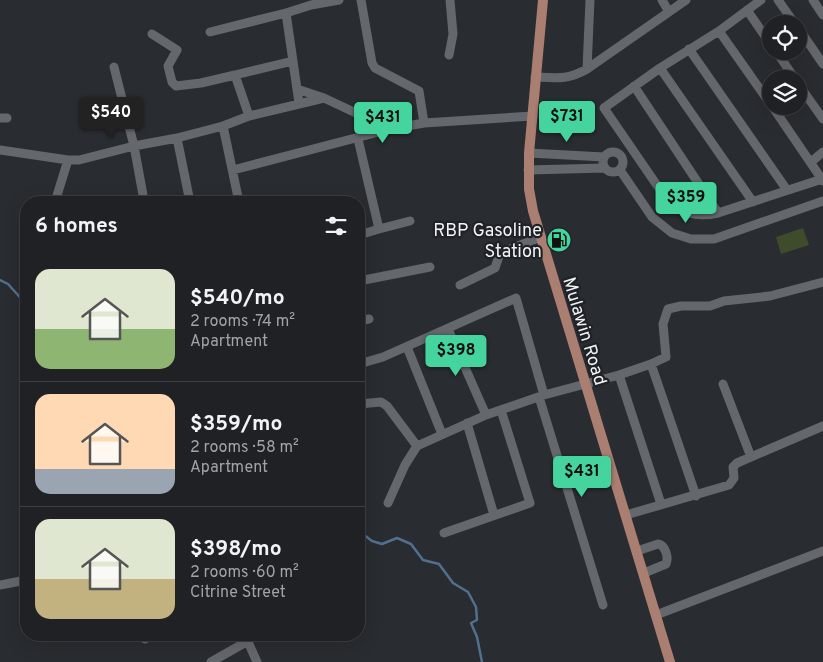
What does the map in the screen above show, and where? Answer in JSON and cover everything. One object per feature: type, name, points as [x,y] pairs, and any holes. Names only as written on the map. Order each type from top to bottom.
[{"type":"main road","name":"Mulawin Road","points":[[543,0],[528,170],[533,211],[670,662]]},
{"type":"street","points":[[210,32],[339,0]]},
{"type":"street","points":[[361,0],[372,63],[375,68],[419,91],[424,123]]},
{"type":"street","points":[[449,0],[453,34],[450,55]]},
{"type":"street","points":[[587,69],[590,0]]},
{"type":"street","points":[[662,0],[669,12]]},
{"type":"street","points":[[535,77],[564,78],[574,76],[587,69],[686,0]]},
{"type":"street","points":[[761,0],[719,31],[660,68],[604,108],[666,197],[679,208],[692,214],[703,216],[822,180],[778,115]]},
{"type":"street","points":[[778,0],[789,15]]},
{"type":"street","points":[[813,0],[823,15]]},
{"type":"street","points":[[747,10],[762,32]]},
{"type":"street","points":[[286,13],[299,103]]},
{"type":"street","points":[[719,31],[762,92]]},
{"type":"street","points":[[152,34],[177,50],[168,66],[172,82],[176,86],[201,83],[293,61]]},
{"type":"street","points":[[807,41],[823,64]]},
{"type":"street","points":[[689,49],[787,190]]},
{"type":"street","points":[[114,67],[134,146],[143,195]]},
{"type":"street","points":[[660,68],[753,202]]},
{"type":"street","points":[[236,75],[249,116]]},
{"type":"street","points":[[634,86],[718,212]]},
{"type":"street","points":[[297,89],[324,98],[390,129]]},
{"type":"street","points":[[807,96],[823,119]]},
{"type":"street","points":[[0,150],[79,160],[134,146],[177,138],[223,126],[249,116],[324,98]]},
{"type":"street","points":[[233,170],[358,139],[390,129],[424,123],[533,116]]},
{"type":"street","points":[[223,126],[238,196]]},
{"type":"street","points":[[177,138],[189,196]]},
{"type":"street","points":[[358,139],[378,229]]},
{"type":"street","points":[[529,153],[604,157],[611,152],[620,154],[624,162],[620,170],[612,173],[605,168],[603,163],[604,157]]},
{"type":"street","points":[[811,162],[823,152]]},
{"type":"street","points":[[566,169],[567,155]]},
{"type":"street","points":[[57,196],[68,160]]},
{"type":"street","points":[[528,170],[605,168]]},
{"type":"street","points":[[620,170],[652,217],[672,233],[691,239],[714,239],[823,201]]},
{"type":"street","points":[[365,233],[410,221]]},
{"type":"street","points":[[460,286],[495,268],[500,253],[541,237]]},
{"type":"street","points":[[365,280],[430,267]]},
{"type":"street","points":[[388,503],[405,465],[417,446],[486,415],[542,396],[619,375],[666,357],[663,324],[668,309],[681,306],[710,306],[737,299],[770,296],[823,282]]},
{"type":"street","points":[[365,362],[383,357],[516,298],[542,396],[603,605]]},
{"type":"street","points":[[365,320],[369,319]]},
{"type":"street","points":[[448,329],[486,415]]},
{"type":"street","points":[[407,346],[442,434]]},
{"type":"street","points":[[651,364],[696,496]]},
{"type":"street","points":[[619,375],[661,504]]},
{"type":"street","points":[[723,384],[751,457]]},
{"type":"street","points":[[365,403],[381,402],[387,406],[417,446]]},
{"type":"street","points":[[444,533],[530,503],[501,410]]},
{"type":"street","points":[[467,423],[494,515]]},
{"type":"street","points":[[626,515],[729,485],[734,478],[733,467],[737,463],[823,426]]},
{"type":"street","points":[[637,551],[658,544],[664,546],[668,560],[666,564],[644,573]]},
{"type":"street","points":[[656,615],[823,551]]},
{"type":"street","points":[[0,585],[20,581]]},
{"type":"street","points":[[211,662],[242,641]]},
{"type":"street","points":[[247,641],[257,662]]},
{"type":"green space","points":[[803,228],[809,245],[781,254],[776,237]]},
{"type":"waterway","points":[[0,280],[8,284],[20,297]]},
{"type":"waterway","points":[[365,536],[372,541],[382,544],[397,538],[411,544],[423,560],[439,564],[453,583],[468,592],[476,607],[477,620],[471,623],[477,637],[482,662]]},
{"type":"place","name":"RBP Gasoline Station","points":[[559,240]]}]
